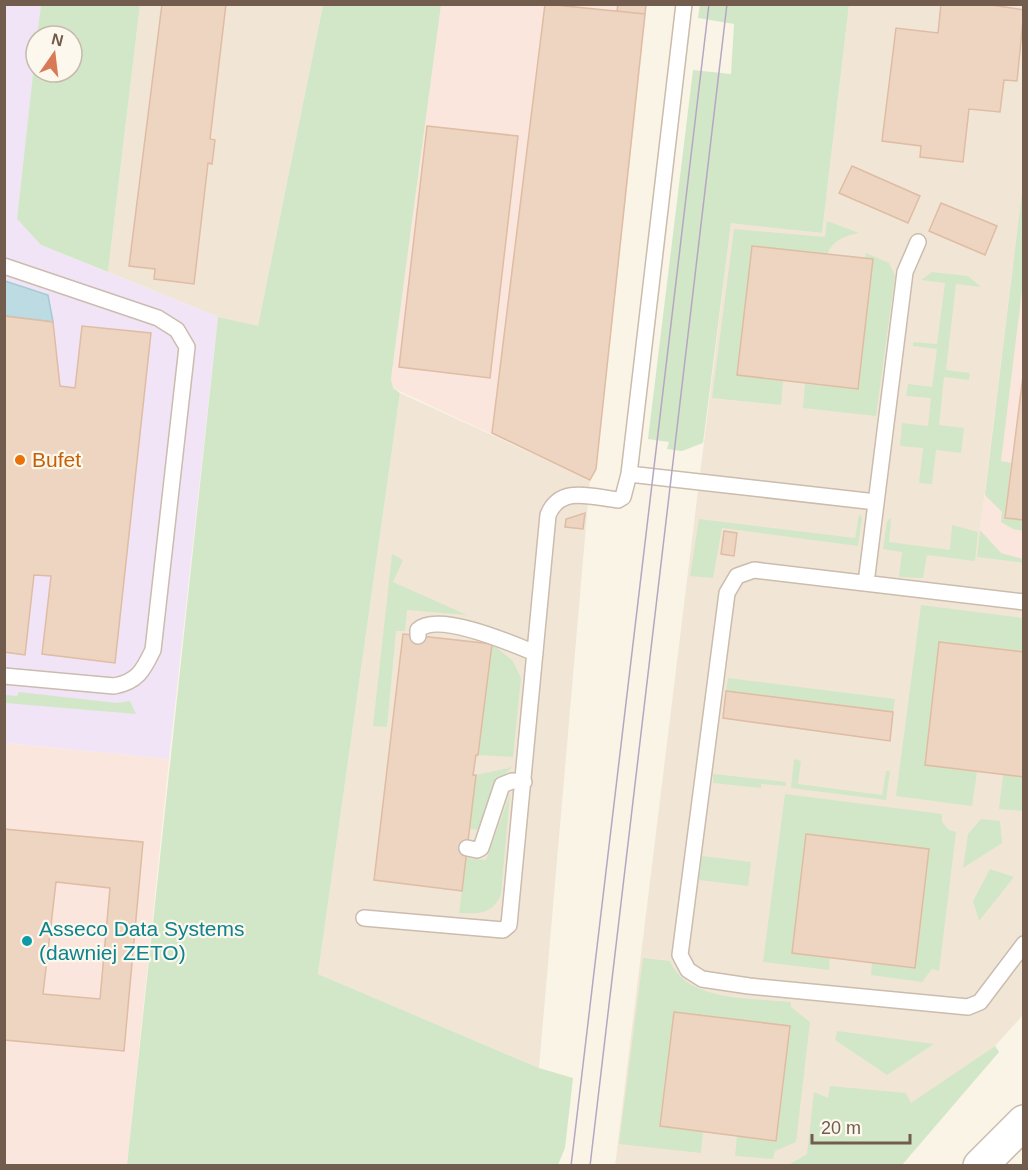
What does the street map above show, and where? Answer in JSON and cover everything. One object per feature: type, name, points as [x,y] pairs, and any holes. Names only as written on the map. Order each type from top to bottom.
[{"type":"street","points":[[980,1166],[1022,1124]]},
{"type":"street","points":[[1002,1166],[1022,1124]]},
{"type":"lane","points":[[364,918],[503,930],[509,925],[548,515],[553,503],[573,495],[618,500],[626,492],[684,4]]},
{"type":"lane","points":[[866,583],[906,272],[918,242]]},
{"type":"lane","points":[[4,266],[158,318],[177,330],[187,348],[153,650],[145,666],[129,683],[114,686],[4,676]]},
{"type":"lane","points":[[629,474],[876,502]]},
{"type":"lane","points":[[1023,602],[754,570],[744,572],[730,583],[680,955],[682,962],[693,975],[702,979],[749,986],[968,1007],[980,1002],[1023,944]]},
{"type":"lane","points":[[418,636],[418,630],[430,623],[484,633],[535,653]]},
{"type":"lane","points":[[467,848],[477,850],[481,848],[502,785],[512,781],[524,782]]},
{"type":"shaded area","points":[[4,5],[41,5],[39,24],[24,24],[24,84],[32,84],[17,219],[41,245],[218,317],[169,759],[5,743]]},
{"type":"shaded area","points":[[140,5],[323,5],[258,327],[218,317],[108,272]]},
{"type":"shaded area","points":[[441,5],[647,5],[596,469],[590,480],[393,388],[391,379]]},
{"type":"shaded area","points":[[849,5],[1023,5],[1023,183],[977,557],[1023,563],[1023,1015],[995,1046],[922,1098],[788,1165],[615,1166],[731,222],[822,233]]},
{"type":"shaded area","points":[[1023,183],[1023,563],[977,557]]},
{"type":"shaded area","points":[[400,393],[590,480],[539,1068],[318,974]]},
{"type":"shaded area","points":[[4,743],[169,759],[127,1165],[5,1165]]},
{"type":"green space","points":[[700,4],[849,5],[822,233],[731,223],[703,443],[682,451],[667,449],[669,442],[648,439],[693,70],[731,74],[734,24],[698,18]]},
{"type":"green space","points":[[41,5],[140,5],[108,272],[41,245],[17,219],[32,84],[84,84],[84,24],[39,24]]},
{"type":"green space","points":[[323,5],[441,5],[391,379],[393,388],[400,393],[318,974],[539,1068],[573,1078],[565,1148],[558,1165],[127,1165],[218,317],[258,326]]},
{"type":"green space","points":[[1023,183],[1023,282],[1001,461],[1011,463],[1005,518],[1023,520],[1023,531],[1013,529],[1001,522],[1002,512],[985,495]]},
{"type":"green space","points":[[827,221],[859,233],[840,239],[832,245],[827,254],[753,246],[737,375],[783,381],[781,405],[712,398],[734,229],[825,237]]},
{"type":"green space","points":[[866,253],[889,263],[895,276],[876,416],[803,408],[805,384],[858,389],[873,260],[865,259]]},
{"type":"green space","points":[[932,272],[968,276],[981,287],[956,284],[946,370],[970,373],[969,380],[944,377],[939,425],[964,428],[961,453],[936,450],[932,484],[919,483],[923,448],[900,446],[902,423],[928,426],[931,398],[906,396],[908,384],[932,387],[937,349],[913,346],[913,342],[937,344],[945,283],[921,280]]},
{"type":"green space","points":[[859,514],[862,518],[858,546],[722,528],[713,578],[690,576],[699,519],[855,538]]},
{"type":"green space","points":[[891,518],[889,542],[950,550],[952,525],[978,532],[975,561],[927,555],[923,578],[899,577],[902,552],[883,549],[887,521]]},
{"type":"green space","points":[[980,530],[1001,553],[1023,559],[1023,563],[977,557]]},
{"type":"green space","points":[[392,554],[403,560],[393,582],[467,615],[407,610],[405,631],[396,631],[387,727],[373,726]]},
{"type":"green space","points":[[921,605],[1023,618],[1023,652],[939,643],[925,765],[977,772],[972,806],[896,796]]},
{"type":"green space","points":[[492,644],[513,661],[521,678],[513,757],[478,755]]},
{"type":"green space","points":[[728,678],[895,699],[893,712],[726,691]]},
{"type":"green space","points":[[19,692],[117,703],[130,701],[136,714],[5,703],[5,695],[17,696]]},
{"type":"green space","points":[[794,759],[801,761],[798,784],[882,795],[886,771],[890,771],[886,800],[791,788]]},
{"type":"green space","points":[[513,767],[496,786],[482,827],[479,830],[469,829],[476,775]]},
{"type":"green space","points":[[713,774],[786,782],[786,786],[761,784],[761,788],[713,783]]},
{"type":"green space","points":[[1003,775],[1023,777],[1023,811],[999,809]]},
{"type":"green space","points":[[510,794],[501,894],[498,901],[490,909],[479,913],[459,913],[466,858],[486,860]]},
{"type":"green space","points":[[785,794],[942,814],[942,822],[949,830],[956,832],[939,971],[932,969],[922,982],[871,975],[872,963],[915,967],[928,849],[806,834],[792,953],[830,958],[829,970],[763,962]]},
{"type":"green space","points":[[981,819],[1000,821],[1002,843],[963,868],[968,834]]},
{"type":"green space","points":[[702,856],[751,862],[748,886],[699,880]]},
{"type":"green space","points":[[990,869],[1014,877],[979,921],[973,901]]},
{"type":"green space","points":[[643,958],[670,961],[678,974],[690,984],[706,991],[741,998],[791,1002],[791,1007],[810,1022],[796,1142],[775,1151],[773,1159],[735,1156],[737,1136],[775,1141],[790,1026],[674,1012],[660,1126],[703,1132],[701,1153],[619,1144]]},
{"type":"green space","points":[[837,1031],[934,1044],[887,1075],[835,1040]]},
{"type":"green space","points":[[995,1046],[999,1052],[902,1165],[788,1165],[807,1154],[814,1092],[828,1098],[830,1086],[906,1093],[911,1103]]},
{"type":"water","points":[[5,281],[48,295],[53,322],[5,316]]},
{"type":"building","points":[[162,4],[226,4],[210,139],[215,140],[212,164],[208,163],[194,284],[154,279],[155,269],[129,266]]},
{"type":"building","points":[[545,4],[645,14],[596,469],[590,480],[492,433]]},
{"type":"building","points":[[618,4],[646,4],[645,14],[617,11]]},
{"type":"building","points":[[941,4],[985,4],[1024,10],[1017,81],[1004,80],[1000,112],[969,109],[963,162],[920,157],[921,146],[882,141],[896,28],[938,33]]},
{"type":"building","points":[[427,126],[518,136],[490,378],[399,367]]},
{"type":"building","points":[[852,166],[920,196],[908,223],[839,193]]},
{"type":"building","points":[[941,203],[997,226],[985,255],[929,231]]},
{"type":"building","points":[[752,246],[873,259],[858,389],[737,375]]},
{"type":"building","points":[[4,316],[53,322],[60,386],[75,388],[82,326],[151,333],[115,663],[42,654],[51,576],[34,575],[25,655],[4,652]]},
{"type":"building","points":[[1024,368],[1024,520],[1005,518]]},
{"type":"building","points":[[585,513],[583,529],[565,527],[566,519]]},
{"type":"building","points":[[724,531],[737,533],[734,556],[721,554]]},
{"type":"building","points":[[403,634],[492,644],[478,755],[476,755],[473,775],[476,775],[462,891],[374,880]]},
{"type":"building","points":[[939,642],[1024,652],[1024,777],[925,765]]},
{"type":"building","points":[[726,691],[893,712],[890,741],[723,718]]},
{"type":"building","name":"Asseco Data Systems (dawniej ZETO)","points":[[4,829],[143,842],[124,1051],[4,1040]],"holes":[[[56,882],[110,888],[100,999],[43,994]]]},
{"type":"building","points":[[806,834],[929,849],[915,968],[792,953]]},
{"type":"building","points":[[674,1012],[790,1026],[776,1141],[660,1126]]},
{"type":"tram line","points":[[571,1166],[709,4]]},
{"type":"tram line","points":[[590,1166],[727,4]]},
{"type":"place","name":"Bufet","points":[[20,460]]},
{"type":"place","name":"Asseco Data Systems (dawniej ZETO)","points":[[27,941]]}]
